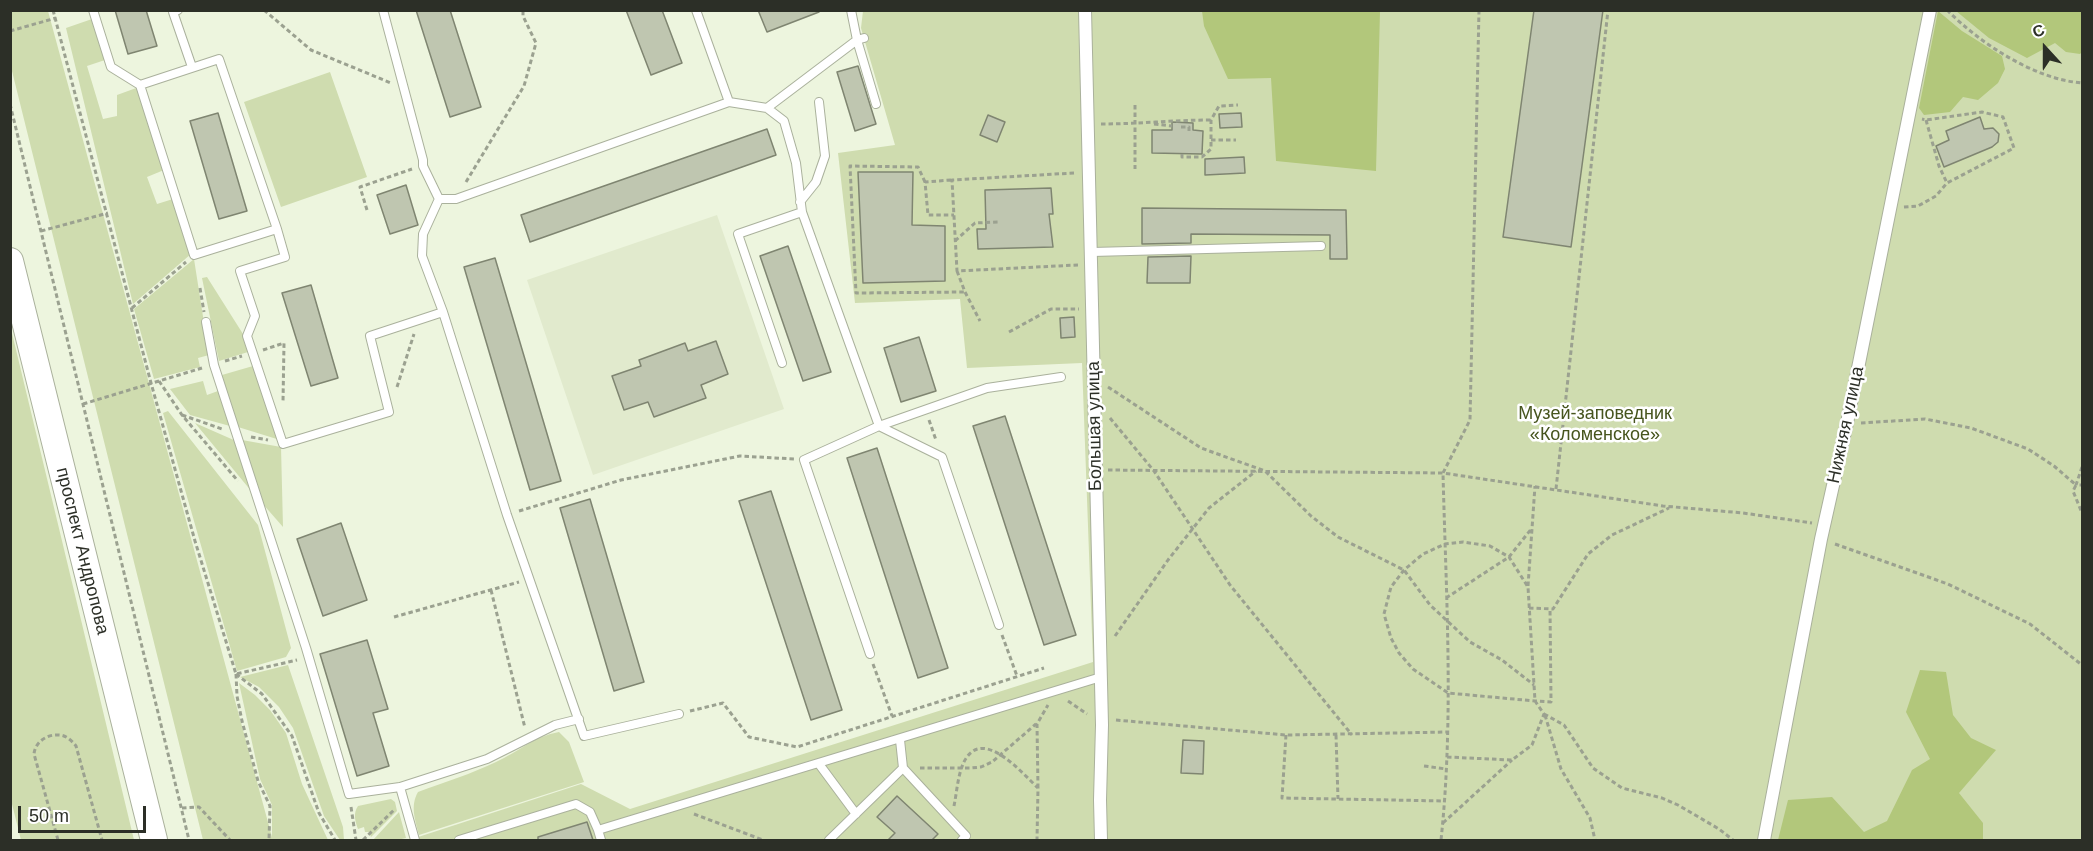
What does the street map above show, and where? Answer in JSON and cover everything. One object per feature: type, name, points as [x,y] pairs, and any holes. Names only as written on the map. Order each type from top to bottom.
[{"type":"main road","name":"проспект Андропова","points":[[10,261],[153,840]]},
{"type":"street","name":"Большая улица","points":[[1085,10],[1102,722],[1101,840]]},
{"type":"street","name":"Нижняя улица","points":[[1764,840],[1821,539],[1847,423],[1930,10]]},
{"type":"lane","points":[[93,10],[111,67],[140,85],[194,255],[277,229]]},
{"type":"lane","points":[[383,10],[423,166],[439,199]]},
{"type":"lane","points":[[696,10],[729,102]]},
{"type":"lane","points":[[851,10],[861,39],[876,104]]},
{"type":"lane","points":[[174,11],[192,67]]},
{"type":"lane","points":[[767,108],[861,39]]},
{"type":"lane","points":[[140,85],[219,59],[285,257],[240,272],[255,316],[247,336],[283,444],[389,412],[370,336],[443,312]]},
{"type":"lane","points":[[439,199],[456,199],[729,102],[767,108],[783,121],[796,163],[801,212],[879,426],[942,457],[999,625]]},
{"type":"lane","points":[[800,202],[816,182],[825,156],[819,102]]},
{"type":"lane","points":[[439,199],[423,234],[422,256],[443,312],[507,515],[584,736],[679,714]]},
{"type":"lane","points":[[782,363],[738,234],[801,212]]},
{"type":"lane","points":[[1092,257],[1321,246]]},
{"type":"lane","points":[[206,322],[214,365],[308,657],[349,794],[400,787],[487,759],[555,725],[579,719]]},
{"type":"lane","points":[[870,654],[804,459],[879,426],[987,388],[1061,377]]},
{"type":"lane","points":[[598,830],[1101,677]]},
{"type":"lane","points":[[900,740],[903,768],[966,836],[962,840]]},
{"type":"lane","points":[[819,764],[856,814]]},
{"type":"lane","points":[[829,840],[903,768]]},
{"type":"lane","points":[[400,787],[415,840]]},
{"type":"lane","points":[[459,840],[576,804],[590,812],[601,840]]},
{"type":"path","points":[[54,10],[131,309],[195,541],[236,674],[242,721],[258,781],[270,806],[269,840]]},
{"type":"path","points":[[264,10],[311,50],[404,88]]},
{"type":"path","points":[[456,199],[524,86],[536,43],[519,10]]},
{"type":"path","points":[[523,16],[524,10]]},
{"type":"path","points":[[1441,840],[1448,732],[1443,472],[1470,420],[1479,10]]},
{"type":"path","points":[[1557,489],[1608,10]]},
{"type":"path","points":[[1947,10],[1966,30],[2031,70],[2082,83]]},
{"type":"path","points":[[10,31],[56,18]]},
{"type":"path","points":[[10,104],[189,840]]},
{"type":"path","points":[[1135,105],[1135,169]]},
{"type":"path","points":[[1182,154],[1182,157],[1202,157],[1212,149],[1211,120],[1219,106],[1238,105]]},
{"type":"path","points":[[1890,208],[1918,206],[1936,196],[1947,183],[2014,147],[2003,117],[1982,112],[1926,120],[1910,114]]},
{"type":"path","points":[[1152,124],[1163,121],[1211,120]]},
{"type":"path","points":[[1926,120],[1939,166],[1947,183]]},
{"type":"path","points":[[1087,124],[1172,126]]},
{"type":"path","points":[[1181,126],[1189,127],[1190,134]]},
{"type":"path","points":[[1211,140],[1236,140]]},
{"type":"path","points":[[367,210],[360,187],[423,166]]},
{"type":"path","points":[[954,214],[928,215],[925,182],[918,167],[850,166],[856,293],[965,292]]},
{"type":"path","points":[[925,182],[1089,174]]},
{"type":"path","points":[[952,180],[957,271],[980,321]]},
{"type":"path","points":[[40,231],[108,213]]},
{"type":"path","points":[[955,242],[975,224],[998,222]]},
{"type":"path","points":[[131,309],[194,255]]},
{"type":"path","points":[[957,271],[1070,266],[1092,257]]},
{"type":"path","points":[[200,288],[206,322]]},
{"type":"path","points":[[1009,332],[1051,309],[1093,310]]},
{"type":"path","points":[[389,412],[418,320]]},
{"type":"path","points":[[83,404],[284,343],[284,410]]},
{"type":"path","points":[[1095,379],[1201,448],[1265,471],[1311,516],[1338,537],[1404,570],[1430,605],[1470,642],[1502,660],[1534,685]]},
{"type":"path","points":[[159,381],[182,416],[260,507]]},
{"type":"path","points":[[1094,401],[1154,471],[1230,585],[1352,735]]},
{"type":"path","points":[[926,410],[942,457]]},
{"type":"path","points":[[1847,423],[1925,419],[1971,428],[2028,449],[2054,466],[2076,485],[2082,485]]},
{"type":"path","points":[[507,515],[621,480],[740,456],[804,459]]},
{"type":"path","points":[[2082,467],[2073,491],[2082,513]]},
{"type":"path","points":[[1095,470],[1443,472],[1671,507],[1743,513],[1796,521]]},
{"type":"path","points":[[1109,644],[1168,560],[1209,508],[1256,471]]},
{"type":"path","points":[[1535,486],[1528,587],[1535,701],[1544,714],[1561,769],[1590,818],[1595,840]]},
{"type":"path","points":[[1529,608],[1553,609],[1588,554],[1612,535],[1671,507]]},
{"type":"path","points":[[1446,598],[1509,556],[1532,528]]},
{"type":"path","points":[[1821,539],[1948,584],[2030,624],[2082,665]]},
{"type":"path","points":[[1528,587],[1509,556],[1491,546],[1463,542],[1444,544],[1423,554],[1404,570],[1391,587],[1384,614],[1391,638],[1399,653],[1413,669],[1448,693],[1551,702],[1550,608]]},
{"type":"path","points":[[394,617],[530,579]]},
{"type":"path","points":[[491,590],[528,738]]},
{"type":"path","points":[[999,625],[1017,676]]},
{"type":"path","points":[[870,654],[892,716]]},
{"type":"path","points":[[236,674],[308,657]]},
{"type":"path","points":[[679,714],[723,703],[748,737],[797,747],[1044,668]]},
{"type":"path","points":[[236,674],[262,694],[292,736],[319,813],[335,840]]},
{"type":"path","points":[[903,768],[971,768],[992,762],[1037,724],[1055,692],[1102,722],[1286,735],[1448,732]]},
{"type":"path","points":[[1443,824],[1512,760],[1532,745],[1544,714]]},
{"type":"path","points":[[1544,714],[1564,725],[1593,768],[1622,788],[1662,798],[1678,805],[1719,829],[1732,840]]},
{"type":"path","points":[[1037,724],[1037,840]]},
{"type":"path","points":[[58,840],[34,747],[38,742],[59,735],[66,737],[76,746],[102,840]]},
{"type":"path","points":[[1286,735],[1282,798],[1445,801]]},
{"type":"path","points":[[1336,735],[1338,799]]},
{"type":"path","points":[[951,820],[963,767],[967,757],[976,749],[988,747],[1000,754],[1038,788]]},
{"type":"path","points":[[1447,757],[1512,760]]},
{"type":"path","points":[[1424,766],[1446,769]]},
{"type":"path","points":[[349,794],[356,840]]},
{"type":"path","points":[[363,840],[404,802]]},
{"type":"path","points":[[182,808],[199,807],[230,840]]},
{"type":"path","points":[[675,807],[763,840]]},
{"type":"shaded area","points":[[717,215],[784,409],[593,475],[527,280]]},
{"type":"green space","points":[[10,11],[48,11],[272,837],[272,805],[260,779],[239,683],[270,710],[286,733],[302,784],[328,840],[203,840],[11,67]]},
{"type":"green space","name":"Музей-заповедник «Коломенское»","points":[[863,11],[2082,11],[2082,840],[409,840],[581,784],[630,809],[1093,662],[1082,363],[967,368],[960,299],[855,303],[838,153],[895,145],[861,28]]},
{"type":"green space","points":[[1202,11],[1380,11],[1376,171],[1276,161],[1271,78],[1228,79],[1204,26]]},
{"type":"green space","points":[[1938,11],[1962,31],[2002,56],[2005,69],[1998,83],[1978,100],[1963,97],[1950,112],[1924,115],[1919,108]]},
{"type":"green space","points":[[1956,11],[2081,11],[2082,52],[2080,54],[2066,52],[2055,43],[2027,58],[1989,38]]},
{"type":"green space","points":[[92,19],[105,60],[87,66],[103,119],[117,116],[117,95],[139,87],[164,170],[147,177],[157,204],[173,199],[191,254],[133,304],[66,28]]},
{"type":"green space","points":[[330,72],[367,177],[281,207],[244,102]]},
{"type":"green space","points":[[194,259],[209,355],[198,358],[200,367],[154,379],[134,309]]},
{"type":"green space","points":[[207,277],[243,334],[248,352],[219,361],[202,278]]},
{"type":"green space","points":[[10,329],[134,840],[21,840],[11,800]]},
{"type":"green space","points":[[253,366],[280,440],[238,427],[222,375]]},
{"type":"green space","points":[[203,381],[207,395],[218,391],[230,426],[190,415],[170,389]]},
{"type":"green space","points":[[168,411],[258,525],[291,648],[286,657],[237,671],[163,413]]},
{"type":"green space","points":[[195,423],[236,441],[252,492]]},
{"type":"green space","points":[[242,440],[281,447],[283,527],[262,503]]},
{"type":"green space","points":[[288,665],[343,827],[344,840],[340,840],[324,816],[293,728],[279,707],[259,687],[240,677]]},
{"type":"green space","points":[[1920,670],[1946,672],[1953,715],[1971,738],[1996,750],[1959,793],[1983,823],[1983,840],[1778,840],[1788,800],[1832,797],[1864,832],[1887,821],[1912,770],[1930,759],[1906,712]]},
{"type":"green space","points":[[559,732],[569,742],[584,782],[419,835],[414,808],[418,792],[487,766],[534,741]]},
{"type":"green space","points":[[391,799],[395,802],[397,811],[371,837],[369,832],[365,832],[364,827],[358,829],[355,811],[358,806]]},
{"type":"green space","points":[[399,812],[406,838],[373,840]]},
{"type":"building","points":[[115,10],[146,10],[157,46],[128,54]]},
{"type":"building","points":[[416,10],[450,10],[481,107],[450,117]]},
{"type":"building","points":[[626,10],[662,10],[682,63],[651,75]]},
{"type":"building","points":[[758,10],[818,10],[819,12],[767,32]]},
{"type":"building","points":[[1534,10],[1603,10],[1571,247],[1503,237]]},
{"type":"building","points":[[858,66],[876,124],[855,131],[837,72]]},
{"type":"building","points":[[218,113],[247,211],[219,219],[190,121]]},
{"type":"building","points":[[1241,113],[1242,127],[1220,128],[1219,114]]},
{"type":"building","points":[[988,115],[1005,122],[997,142],[980,135]]},
{"type":"building","points":[[1980,117],[1984,129],[1993,128],[1999,134],[1998,142],[1992,147],[1944,167],[1936,146],[1949,140],[1946,131]]},
{"type":"building","points":[[1172,122],[1193,123],[1193,130],[1203,131],[1202,154],[1152,153],[1152,130],[1172,130]]},
{"type":"building","points":[[767,129],[776,155],[530,242],[521,215]]},
{"type":"building","points":[[1244,157],[1245,173],[1205,175],[1205,159]]},
{"type":"building","points":[[858,172],[913,172],[912,225],[945,226],[945,281],[863,283]]},
{"type":"building","points":[[406,185],[418,225],[390,234],[377,195]]},
{"type":"building","points":[[1051,188],[1053,214],[1049,214],[1053,247],[978,249],[977,229],[986,229],[985,190]]},
{"type":"building","points":[[1142,208],[1346,210],[1347,259],[1330,259],[1330,235],[1191,234],[1191,243],[1142,244]]},
{"type":"building","points":[[788,246],[831,372],[803,381],[760,256]]},
{"type":"building","points":[[1191,256],[1190,283],[1147,283],[1148,257]]},
{"type":"building","points":[[495,258],[561,481],[530,490],[464,267]]},
{"type":"building","points":[[311,285],[338,378],[311,386],[282,293]]},
{"type":"building","points":[[1074,317],[1075,337],[1061,338],[1060,318]]},
{"type":"building","points":[[919,337],[936,391],[901,402],[884,348]]},
{"type":"building","points":[[716,341],[728,374],[701,385],[706,398],[654,417],[648,402],[624,410],[612,376],[641,366],[639,360],[685,343],[688,351]]},
{"type":"building","points":[[1005,416],[1076,635],[1044,645],[973,426]]},
{"type":"building","points":[[877,448],[948,668],[918,678],[847,458]]},
{"type":"building","points":[[771,491],[842,710],[811,720],[739,501]]},
{"type":"building","points":[[590,499],[644,682],[614,691],[560,508]]},
{"type":"building","points":[[341,523],[367,600],[323,616],[297,539]]},
{"type":"building","points":[[367,640],[388,709],[373,713],[389,766],[357,776],[320,654]]},
{"type":"building","points":[[1183,740],[1204,741],[1203,774],[1181,773]]},
{"type":"building","points":[[897,796],[938,834],[932,840],[888,840],[895,833],[877,817]]},
{"type":"building","points":[[587,822],[593,840],[538,840],[538,837]]}]
